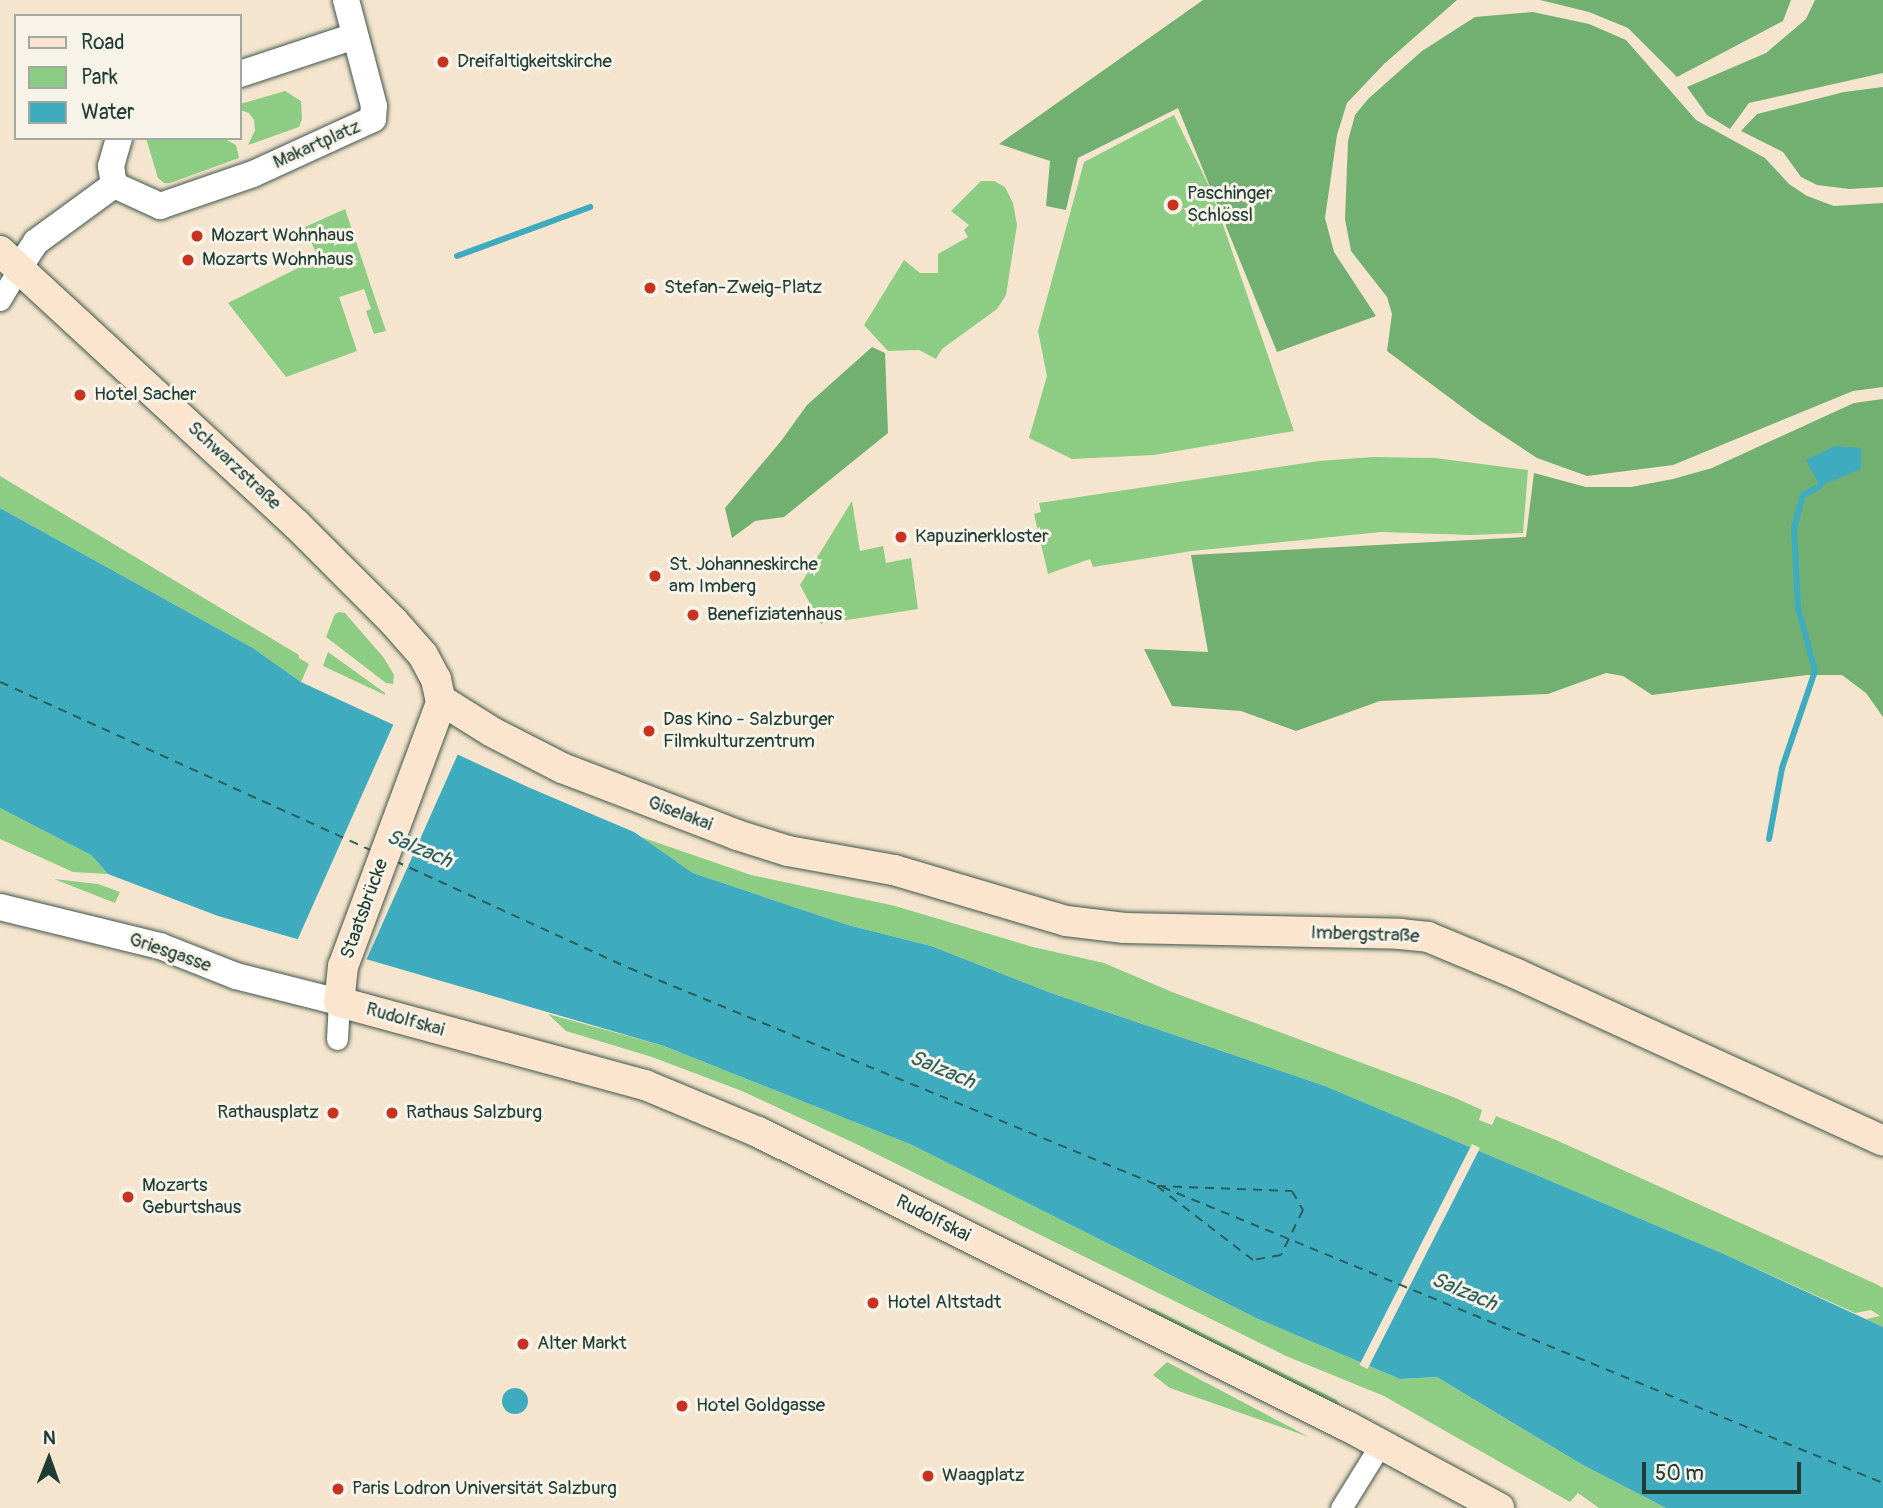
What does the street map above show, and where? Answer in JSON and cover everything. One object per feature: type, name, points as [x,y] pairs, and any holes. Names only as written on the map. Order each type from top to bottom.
[{"type":"main road","name":"Schwarzstraße","points":[[9,259],[248,478],[368,595],[423,655],[436,679],[441,700]]},
{"type":"main road","name":"Staatsbrücke","points":[[339,1002],[344,967],[441,700]]},
{"type":"main road","name":"Giselakai","points":[[441,700],[540,758],[677,813],[788,851],[882,867],[935,883]]},
{"type":"main road","name":"Imbergstraße","points":[[935,883],[1015,908],[1088,925],[1428,937],[1517,974],[1883,1141]]},
{"type":"main road","name":"Rudolfskai","points":[[339,1002],[645,1085],[758,1132],[1380,1445],[1499,1508]]},
{"type":"street","points":[[242,73],[355,36],[346,0]]},
{"type":"street","name":"Makartplatz","points":[[114,185],[160,206],[253,174],[373,119],[374,106],[355,36]]},
{"type":"street","points":[[0,300],[9,259],[114,185],[111,166],[118,140]]},
{"type":"street","name":"Griesgasse","points":[[0,908],[160,946],[236,976],[339,1002]]},
{"type":"street","points":[[337,1039],[339,1002]]},
{"type":"street","points":[[1341,1508],[1380,1445]]},
{"type":"green space","points":[[1203,0],[1457,0],[1384,64],[1347,103],[1337,135],[1325,218],[1334,252],[1376,316],[1277,352],[1178,108],[1078,158],[1066,210],[1046,206],[1050,161],[999,144]]},
{"type":"green space","points":[[1540,0],[1791,0],[1783,21],[1677,77],[1628,28],[1589,12]]},
{"type":"green space","points":[[1815,0],[1883,0],[1883,73],[1749,103],[1730,129],[1707,115],[1687,87],[1766,53],[1806,19]]},
{"type":"green space","points":[[1533,12],[1589,24],[1626,40],[1696,120],[1765,158],[1789,184],[1807,196],[1834,206],[1883,203],[1883,387],[1853,391],[1673,465],[1587,476],[1537,458],[1478,419],[1387,351],[1392,314],[1387,297],[1351,251],[1345,219],[1348,141],[1355,115],[1368,99],[1422,51],[1475,17]]},
{"type":"green space","points":[[1883,87],[1883,187],[1849,189],[1817,185],[1801,177],[1783,152],[1741,131],[1757,114],[1844,92]]},
{"type":"green space","points":[[285,91],[301,101],[302,119],[299,127],[248,145],[255,130],[254,120],[249,113],[242,111],[242,103]]},
{"type":"green space","points":[[1174,115],[1211,190],[1294,431],[1154,455],[1072,459],[1029,438],[1047,376],[1038,331],[1084,162]]},
{"type":"green space","points":[[147,140],[227,140],[236,145],[239,158],[170,183],[164,183],[158,178]]},
{"type":"green space","points":[[981,181],[994,181],[1005,187],[1013,203],[1017,225],[1006,295],[997,309],[942,349],[936,359],[919,350],[888,351],[864,325],[904,260],[920,273],[938,273],[938,254],[968,237],[964,230],[969,225],[951,211]]},
{"type":"green space","points":[[345,209],[386,331],[374,334],[366,311],[371,309],[364,289],[339,297],[357,351],[286,377],[228,303],[318,258],[305,227]]},
{"type":"green space","points":[[872,347],[885,353],[888,433],[784,517],[755,521],[732,538],[725,508],[807,405]]},
{"type":"green space","points":[[1883,399],[1883,717],[1866,693],[1842,675],[1807,675],[1652,695],[1623,676],[1606,673],[1548,694],[1380,701],[1296,731],[1241,711],[1172,706],[1144,649],[1208,652],[1191,555],[1526,537],[1534,473],[1586,487],[1631,487],[1673,479],[1712,468],[1854,403]]},
{"type":"green space","points":[[1373,457],[1435,458],[1528,470],[1523,533],[1471,535],[1381,532],[1192,551],[1093,567],[1090,559],[1048,574],[1034,514],[1041,512],[1039,503],[1319,461]]},
{"type":"green space","points":[[0,476],[299,655],[299,658],[309,664],[301,682],[253,648],[0,508]]},
{"type":"green space","points":[[852,501],[860,551],[883,546],[886,563],[911,558],[918,609],[821,624],[800,585]]},
{"type":"green space","points":[[345,613],[384,658],[394,675],[393,684],[386,683],[326,637],[335,614]]},
{"type":"green space","points":[[328,652],[385,693],[385,695],[323,666]]},
{"type":"green space","points":[[0,808],[91,855],[108,874],[73,872],[0,839]]},
{"type":"green space","points":[[641,837],[751,875],[895,906],[1033,947],[1104,963],[1172,992],[1453,1097],[1482,1110],[1479,1120],[1492,1125],[1496,1116],[1556,1140],[1876,1284],[1883,1288],[1883,1327],[1866,1319],[1880,1316],[1871,1310],[1855,1313],[1724,1254],[1325,1086],[1051,993],[931,946],[848,925],[693,873]]},
{"type":"green space","points":[[54,879],[98,884],[120,892],[115,903]]},
{"type":"green space","points":[[548,1014],[664,1046],[912,1145],[1256,1318],[1400,1379],[1437,1377],[1581,1464],[1666,1508],[1599,1508],[1578,1493],[1570,1502],[1384,1396],[1286,1356],[854,1143],[742,1091],[652,1057],[566,1031]]},
{"type":"green space","points":[[1142,1307],[1154,1309],[1337,1400],[1340,1408],[1147,1312]]},
{"type":"green space","points":[[1167,1362],[1309,1437],[1170,1388],[1153,1375]]},
{"type":"water","points":[[1835,446],[1861,448],[1861,469],[1820,486],[1806,460]]},
{"type":"water","name":"Salzach","points":[[0,508],[253,648],[301,682],[530,788],[634,832],[693,873],[848,925],[931,946],[1051,993],[1325,1086],[1724,1254],[1883,1327],[1883,1508],[1666,1508],[1581,1464],[1437,1377],[1400,1379],[1256,1318],[912,1145],[664,1046],[218,916],[108,874],[91,855],[0,808]]},
{"type":"water","points":[[515,1388],[524,1392],[528,1401],[524,1410],[515,1414],[506,1410],[502,1401],[506,1392]]},
{"type":"pier","points":[[394,723],[459,752],[361,971],[296,942]]},
{"type":"pier","points":[[1472,1144],[1480,1148],[1367,1369],[1359,1365]]},
{"type":"waterway","points":[[457,256],[590,207]]},
{"type":"waterway","points":[[1769,839],[1782,768],[1815,671],[1798,607],[1794,528],[1803,495],[1820,486]]},
{"type":"ferry route","points":[[0,682],[371,850]]},
{"type":"ferry route","points":[[395,861],[629,968],[1883,1483]]},
{"type":"ferry route","points":[[1157,1186],[1292,1191],[1303,1210],[1281,1255],[1253,1260],[1157,1186]]},
{"type":"place","name":"Dreifaltigkeitskirche","points":[[443,62]]},
{"type":"place","name":"Paschinger Schlössl","points":[[1173,205]]},
{"type":"place","name":"Mozart Wohnhaus","points":[[197,236]]},
{"type":"place","name":"Mozarts Wohnhaus","points":[[188,260]]},
{"type":"place","name":"Stefan-Zweig-Platz","points":[[650,288]]},
{"type":"place","name":"Hotel Sacher","points":[[80,395]]},
{"type":"place","name":"Kapuzinerkloster","points":[[901,537]]},
{"type":"place","name":"St. Johanneskirche am Imberg","points":[[655,576]]},
{"type":"place","name":"Benefiziatenhaus","points":[[693,615]]},
{"type":"place","name":"Das Kino - Salzburger Filmkulturzentrum","points":[[649,731]]},
{"type":"place","name":"Rathausplatz","points":[[333,1113]]},
{"type":"place","name":"Rathaus Salzburg","points":[[392,1113]]},
{"type":"place","name":"Mozarts Geburtshaus","points":[[128,1197]]},
{"type":"place","name":"Hotel Altstadt","points":[[873,1303]]},
{"type":"place","name":"Alter Markt","points":[[523,1344]]},
{"type":"place","name":"Hotel Goldgasse","points":[[682,1406]]},
{"type":"place","name":"Waagplatz","points":[[928,1476]]},
{"type":"place","name":"Paris Lodron Universität Salzburg","points":[[338,1489]]}]
